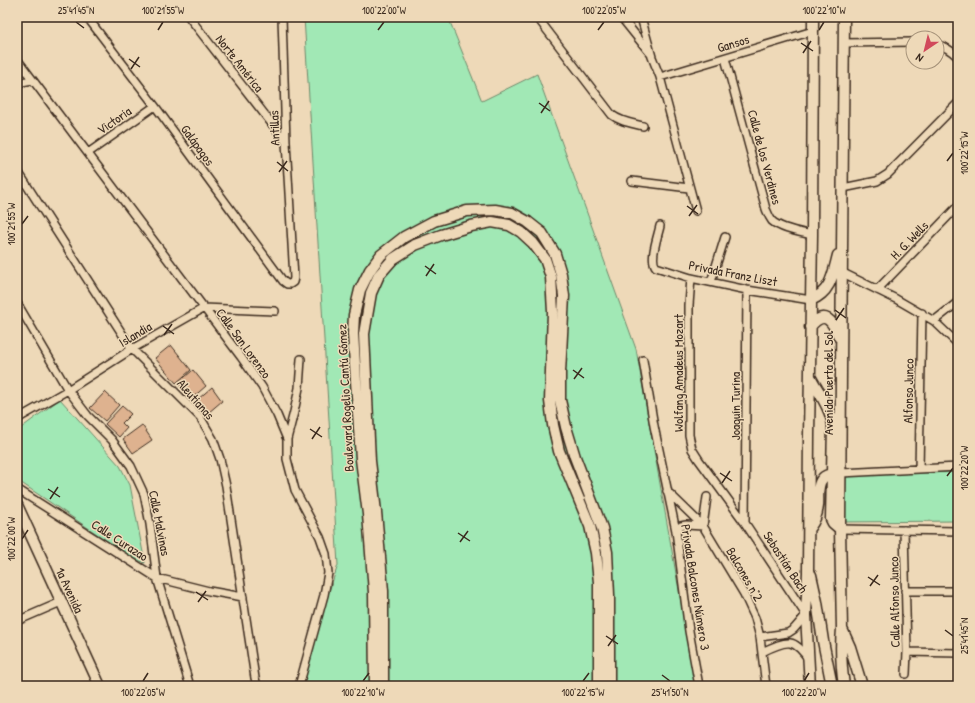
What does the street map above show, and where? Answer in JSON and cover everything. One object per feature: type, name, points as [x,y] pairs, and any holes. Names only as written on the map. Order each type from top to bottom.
[{"type":"main road","name":"Avenida Puerta del Sol","points":[[810,686],[806,615],[809,529],[813,17]]},
{"type":"main road","name":"Avenida Puerta del Sol","points":[[836,473],[841,391],[844,17]]},
{"type":"main road","name":"Boulevard Rogelio Cantú Gómez","points":[[374,686],[374,592],[368,514],[361,459],[352,334],[354,315],[360,290],[370,270],[381,255],[404,237],[434,221],[467,211],[495,210],[512,213],[528,222],[542,234],[555,254],[561,274],[564,296],[560,400],[575,457],[602,528],[607,552],[609,595],[609,686]]},
{"type":"main road","name":"Boulevard Rogelio Cantú Gómez","points":[[383,686],[383,591],[370,461],[364,334],[371,293],[379,275],[394,259],[414,245],[464,228],[492,222],[509,225],[521,232],[533,243],[545,259],[551,277],[553,312],[550,401],[553,425],[559,451],[590,526],[596,553],[599,582],[599,686]]},
{"type":"main road","points":[[811,300],[818,298],[828,287],[832,278],[842,237]]},
{"type":"main road","points":[[810,327],[815,320],[820,318],[825,318],[831,321],[835,326],[841,343]]},
{"type":"main road","points":[[810,376],[829,412],[833,426],[836,473],[831,519],[840,529],[842,629],[840,660],[844,686]]},
{"type":"main road","points":[[822,398],[832,398],[841,391]]},
{"type":"main road","points":[[809,529],[815,519],[818,507],[820,482],[822,478],[836,473]]},
{"type":"main road","name":"1a Avenida","points":[[17,505],[20,520],[61,602],[100,686]]},
{"type":"main road","points":[[808,572],[813,579],[832,686]]},
{"type":"main road","points":[[842,629],[850,647],[862,686]]},
{"type":"street","name":"Galápagos","points":[[87,17],[155,106],[283,281],[290,284]]},
{"type":"street","name":"Norte América","points":[[189,17],[286,142]]},
{"type":"street","name":"Antillas","points":[[282,17],[286,142],[294,278],[293,282],[290,284]]},
{"type":"street","points":[[537,17],[612,115],[623,122],[643,126]]},
{"type":"street","points":[[621,17],[652,57]]},
{"type":"street","points":[[641,17],[652,57],[660,77],[696,211]]},
{"type":"street","name":"Gansos","points":[[660,77],[813,31]]},
{"type":"street","points":[[844,43],[905,42]]},
{"type":"street","points":[[945,48],[958,56]]},
{"type":"street","name":"Calle de los Verdines","points":[[725,58],[769,217],[774,222],[783,226],[812,235]]},
{"type":"street","name":"Calle San Lorenzo","points":[[17,59],[241,357],[262,387],[277,415],[287,439],[287,459],[296,490],[320,537],[326,554],[328,573],[324,595],[299,686]]},
{"type":"street","points":[[17,83],[32,80]]},
{"type":"street","points":[[843,188],[877,181],[888,174],[958,103]]},
{"type":"street","name":"Victoria","points":[[88,153],[155,106]]},
{"type":"street","name":"Aleutianas","points":[[17,170],[132,349],[200,417],[213,439],[220,459],[226,486],[257,686]]},
{"type":"street","points":[[632,181],[689,188]]},
{"type":"street","name":"H. G. Wells","points":[[878,290],[958,206]]},
{"type":"street","name":"Privada Franz Liszt","points":[[660,226],[653,258],[653,264],[656,267],[691,278],[747,290],[811,300]]},
{"type":"street","points":[[711,282],[725,237]]},
{"type":"street","points":[[841,272],[896,299],[934,321],[958,344]]},
{"type":"street","name":"Wolfang Amadeus Mozart","points":[[691,278],[689,304],[689,435],[692,449],[745,523]]},
{"type":"street","name":"Joaquín Turína","points":[[745,523],[747,290]]},
{"type":"street","points":[[934,321],[958,302]]},
{"type":"street","name":"Calle Malvinas","points":[[17,304],[68,390],[88,416],[112,440],[131,466],[144,494],[158,578],[190,686]]},
{"type":"street","points":[[204,308],[275,311]]},
{"type":"street","name":"Islandia","points":[[17,419],[68,390],[132,349],[204,308]]},
{"type":"street","name":"Alfonso Junco","points":[[919,469],[922,314]]},
{"type":"street","points":[[287,439],[299,388],[301,359]]},
{"type":"street","name":"Privada Balcones Número 3","points":[[643,360],[654,426],[676,531],[689,631],[699,686]]},
{"type":"street","points":[[836,473],[958,467]]},
{"type":"street","name":"Calle Curazao","points":[[17,489],[158,578],[209,591],[243,597]]},
{"type":"street","name":"Balcones n°2","points":[[667,491],[702,526],[744,594],[755,618],[760,637],[766,686]]},
{"type":"street","points":[[676,531],[680,526],[702,526],[707,497]]},
{"type":"street","name":"Sebastián Bach","points":[[745,523],[806,615]]},
{"type":"street","points":[[840,529],[958,531]]},
{"type":"street","name":"Calle Alfonso Junco","points":[[904,530],[907,652],[906,674]]},
{"type":"street","points":[[905,591],[958,591]]},
{"type":"street","points":[[17,621],[61,602]]},
{"type":"street","points":[[760,637],[788,634],[806,615]]},
{"type":"street","points":[[788,634],[790,643]]},
{"type":"street","points":[[762,652],[775,646],[790,643],[798,647],[809,661]]},
{"type":"street","points":[[907,652],[958,653]]},
{"type":"green space","points":[[304,17],[448,17],[482,101],[537,74],[636,349],[696,686],[297,686],[338,565]]},
{"type":"green space","points":[[60,399],[120,466],[130,485],[145,563],[131,557],[20,482],[17,477],[17,431]]},
{"type":"green space","points":[[958,472],[958,521],[845,522],[846,475]]},
{"type":"building","points":[[171,345],[191,370],[176,383],[155,358]]},
{"type":"building","points":[[193,370],[206,386],[191,399],[178,383]]},
{"type":"building","points":[[212,387],[222,401],[208,413],[197,400]]},
{"type":"building","points":[[105,392],[119,405],[105,421],[90,408]]},
{"type":"building","points":[[122,406],[131,414],[122,423],[127,428],[119,437],[105,424]]},
{"type":"building","points":[[142,425],[152,440],[133,453],[123,439]]}]
